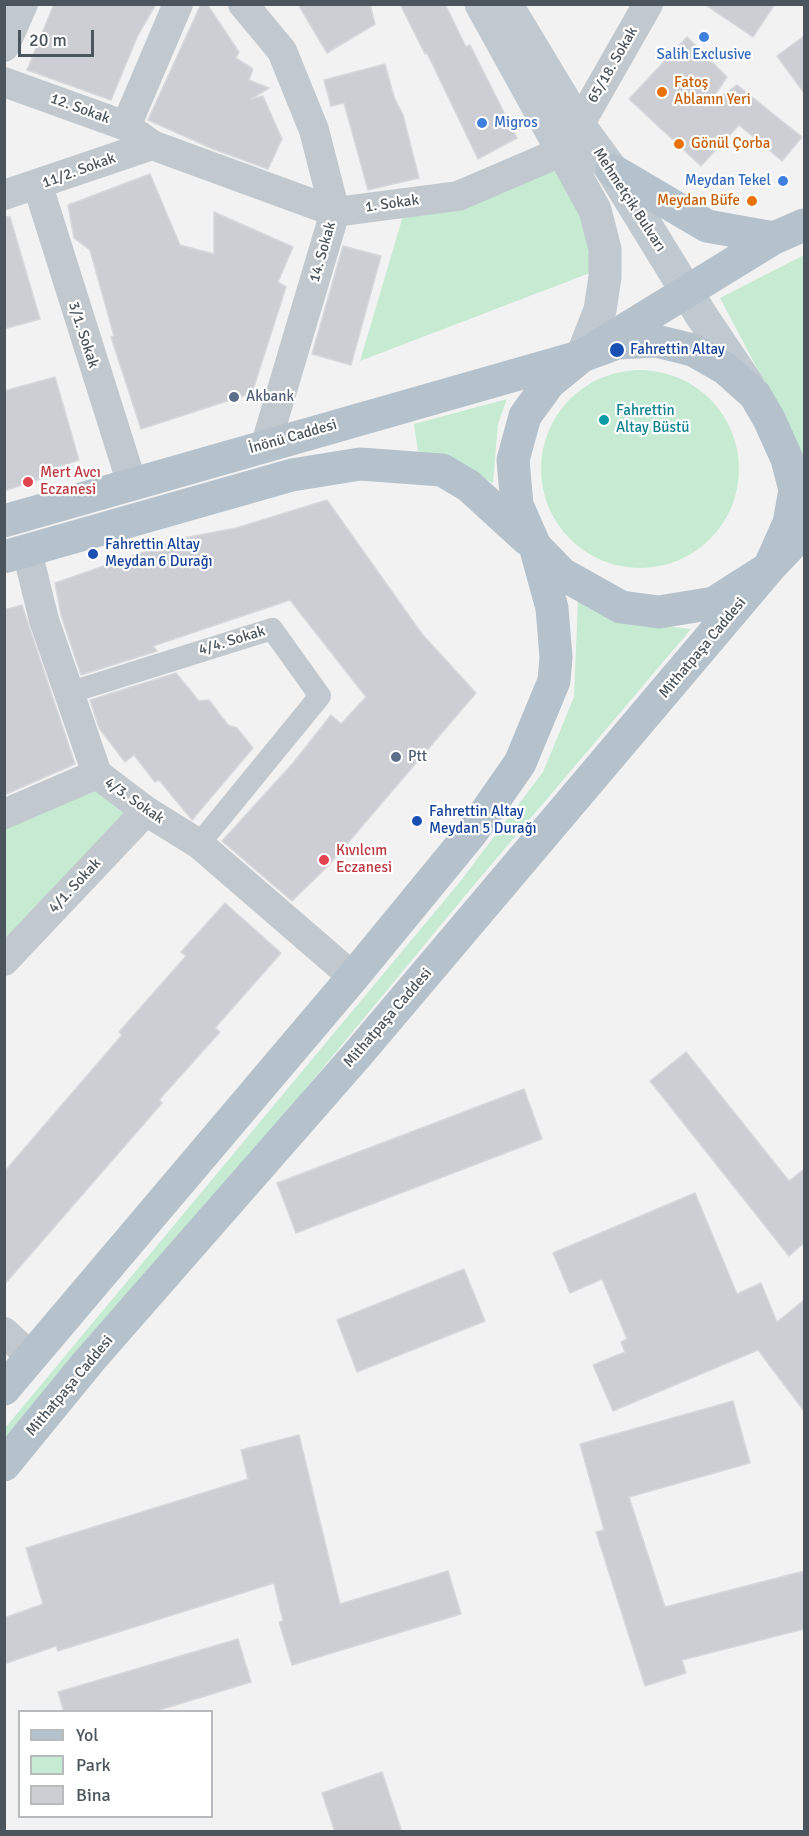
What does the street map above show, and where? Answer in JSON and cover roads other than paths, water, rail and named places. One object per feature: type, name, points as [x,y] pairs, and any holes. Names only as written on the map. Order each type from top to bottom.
[{"type":"main road","name":"Mehmetçik Bulvarı","points":[[480,4],[506,55],[571,138],[612,170],[686,291],[755,395]]},
{"type":"main road","name":"Mehmetçik Bulvarı","points":[[506,4],[571,138],[595,210],[605,249],[600,310],[582,357]]},
{"type":"main road","points":[[612,170],[707,226],[774,237]]},
{"type":"main road","points":[[4,1389],[353,977],[472,832],[520,763],[554,681],[556,657],[552,608],[536,546],[517,505],[513,460],[525,416],[549,383],[582,357],[774,237],[804,225]]},
{"type":"main road","points":[[582,357],[618,344],[656,341],[693,350],[726,369],[755,395],[787,459],[795,490],[789,523],[769,568]]},
{"type":"main road","name":"İnönü Caddesi","points":[[4,521],[266,444],[582,357]]},
{"type":"main road","points":[[16,554],[292,475],[360,464],[442,470],[469,486],[536,546],[562,574],[621,607],[659,612],[714,603],[769,568],[804,531]]},
{"type":"main road","name":"Mithatpaşa Caddesi","points":[[4,1466],[89,1361],[373,1036],[769,568]]},
{"type":"street","points":[[4,47],[23,4]]},
{"type":"street","points":[[126,126],[178,4]]},
{"type":"street","name":"14. Sokak","points":[[243,4],[282,51],[314,130],[335,212],[266,444]]},
{"type":"street","name":"65/18. Sokak","points":[[571,138],[648,4]]},
{"type":"street","name":"12. Sokak","points":[[4,82],[126,126],[152,145]]},
{"type":"street","name":"1. Sokak","points":[[152,145],[335,212],[458,196],[571,138]]},
{"type":"street","name":"11/2. Sokak","points":[[4,195],[38,186],[152,145]]},
{"type":"street","name":"3/1. Sokak","points":[[38,186],[132,484]]},
{"type":"street","name":"4/3. Sokak","points":[[16,554],[44,620],[97,774],[146,811],[199,844],[353,977]]},
{"type":"street","name":"4/4. Sokak","points":[[68,693],[272,629],[320,696],[199,844]]},
{"type":"street","points":[[4,814],[97,774]]},
{"type":"street","name":"4/1. Sokak","points":[[4,961],[146,811]]},
{"type":"street","points":[[4,1332],[30,1356]]},
{"type":"place","name":"Salih Exclusive","points":[[704,37]]},
{"type":"place","name":"Fatoş Ablanın Yeri","points":[[662,92]]},
{"type":"place","name":"Migros","points":[[482,123]]},
{"type":"place","name":"Gönül Çorba","points":[[679,144]]},
{"type":"place","name":"Meydan Tekel","points":[[783,181]]},
{"type":"place","name":"Meydan Büfe","points":[[752,201]]},
{"type":"place","name":"Fahrettin Altay","points":[[617,350]]},
{"type":"place","name":"Akbank","points":[[234,397]]},
{"type":"place","name":"Fahrettin Altay Büstü","points":[[604,420]]},
{"type":"place","name":"Mert Avcı Eczanesi","points":[[28,482]]},
{"type":"place","name":"Fahrettin Altay Meydan 6 Durağı","points":[[93,554]]},
{"type":"place","name":"Ptt","points":[[396,757]]},
{"type":"place","name":"Fahrettin Altay Meydan 5 Durağı","points":[[417,821]]},
{"type":"place","name":"Kıvılcım Eczanesi","points":[[324,860]]}]
